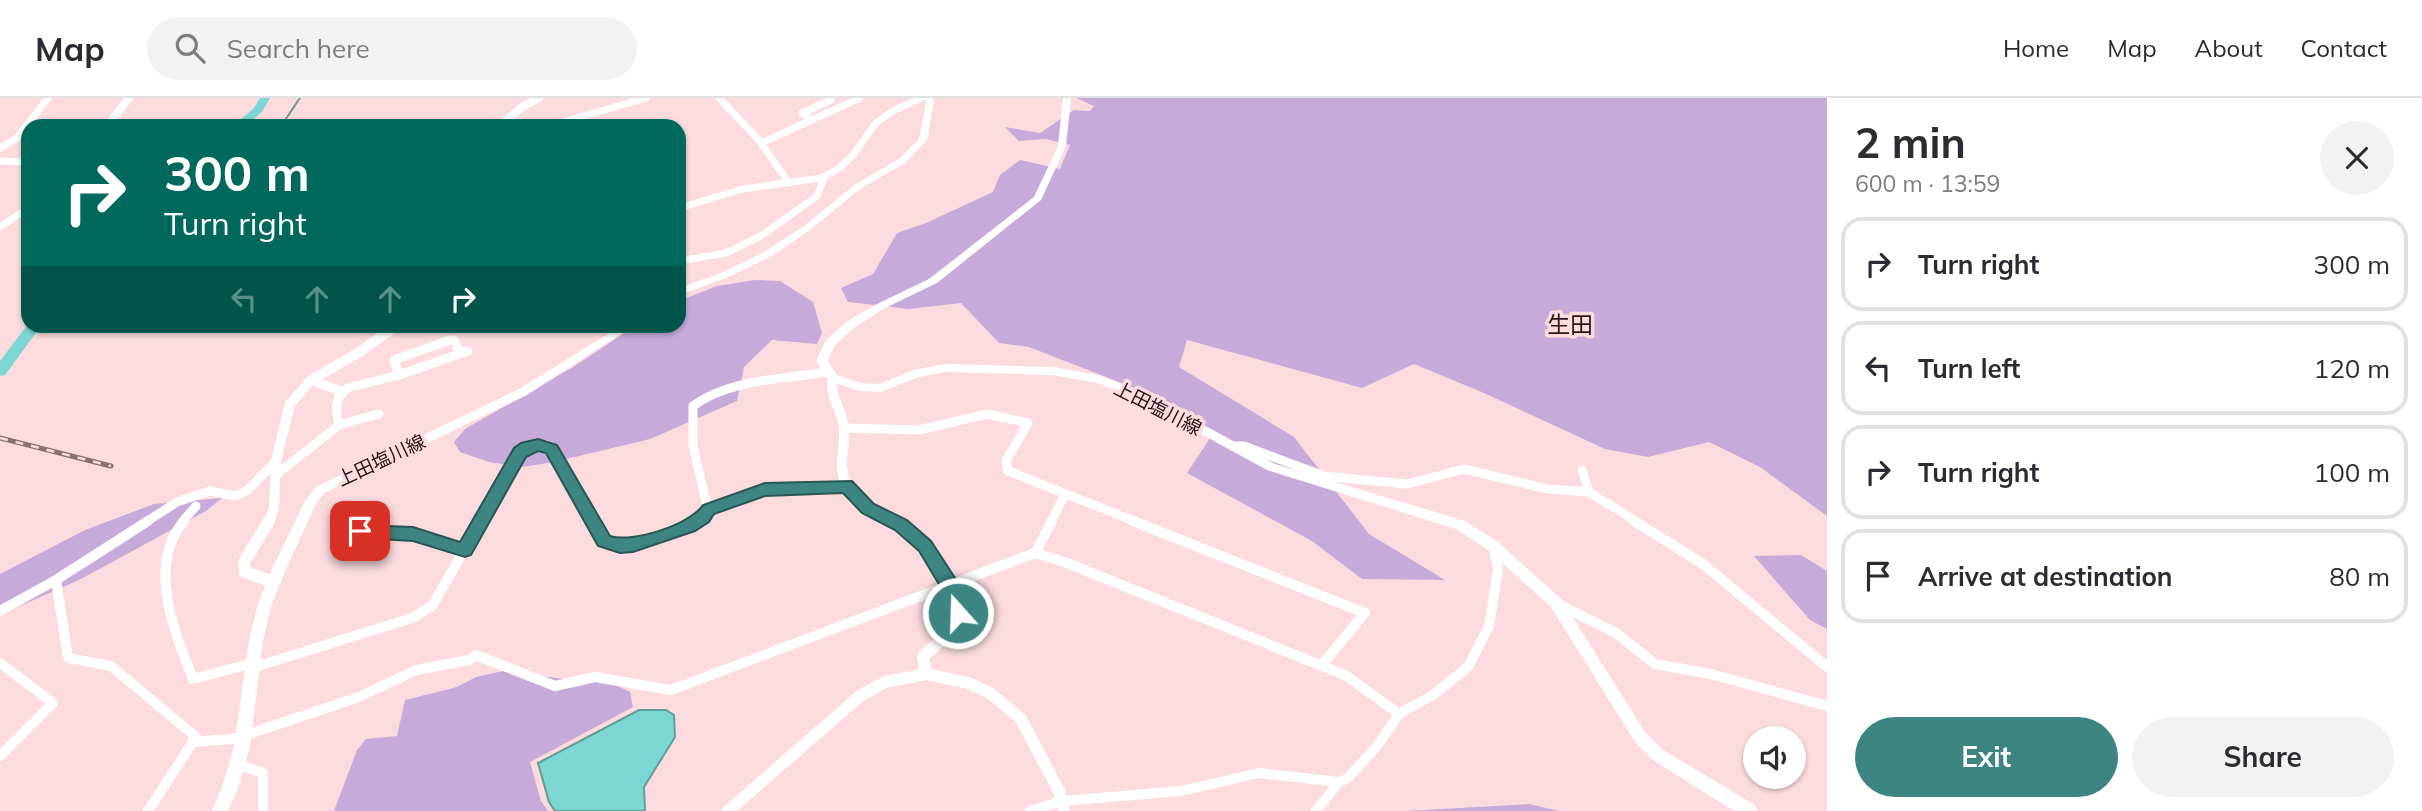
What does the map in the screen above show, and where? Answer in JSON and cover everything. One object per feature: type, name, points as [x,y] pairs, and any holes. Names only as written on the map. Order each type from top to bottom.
[{"type":"highway","points":[[112,119],[129,98]]},
{"type":"highway","points":[[0,228],[21,212]]},
{"type":"main road","points":[[686,289],[725,275],[768,254],[807,228],[857,187],[902,161],[923,140],[930,102],[928,98]]},
{"type":"main road","points":[[830,375],[822,361],[824,352],[840,333],[879,307],[933,281],[1038,198],[1062,146],[1067,98]]},
{"type":"main road","name":"上田塩川線","points":[[220,811],[240,765],[246,735],[256,638],[274,582],[311,501],[320,490],[523,392],[617,333]]},
{"type":"main road","name":"上田塩川線","points":[[830,375],[849,385],[871,388],[894,384],[917,373],[945,368],[1021,369],[1099,379],[1140,396],[1271,467],[1460,525],[1493,546],[1556,603],[1640,737],[1658,755],[1749,811]]},
{"type":"street","points":[[32,119],[48,98]]},
{"type":"street","points":[[508,119],[522,107],[539,98]]},
{"type":"street","points":[[573,119],[646,98]]},
{"type":"street","points":[[719,98],[761,144],[789,183]]},
{"type":"street","points":[[761,144],[860,98]]},
{"type":"street","points":[[686,206],[743,189],[825,176],[853,155],[876,124],[893,111],[920,98]]},
{"type":"street","points":[[813,120],[802,113],[831,100]]},
{"type":"street","points":[[0,148],[21,133]]},
{"type":"street","points":[[0,161],[21,162]]},
{"type":"street","points":[[686,260],[726,253],[761,236],[817,196],[825,176]]},
{"type":"street","points":[[274,582],[245,572],[244,562],[267,527],[274,508],[276,461],[290,404],[311,380],[386,333]]},
{"type":"street","points":[[339,425],[336,408],[347,388],[398,375],[464,352],[454,340],[450,340],[394,360],[398,375]]},
{"type":"street","points":[[708,510],[699,488],[691,419],[693,406],[704,398],[723,391],[830,375],[830,393],[844,428],[841,469],[846,486],[868,509],[914,534],[925,546],[948,583],[958,613],[950,632],[923,657],[926,674]]},
{"type":"street","points":[[311,380],[343,392]]},
{"type":"street","points":[[276,475],[339,425],[379,414]]},
{"type":"street","points":[[844,428],[876,426],[919,430],[987,414],[1028,423],[1006,461],[1008,471],[1365,613],[1321,666]]},
{"type":"street","points":[[197,506],[181,520],[170,543],[166,563],[167,595],[177,641],[194,679],[252,666],[422,613],[432,606],[520,453],[526,447],[538,445],[551,449],[604,541],[620,546],[633,545],[690,526],[708,510],[765,490],[833,489],[846,486]]},
{"type":"street","points":[[1230,446],[1244,446],[1325,476],[1407,484],[1464,469],[1548,489],[1589,492],[1703,564],[1827,667]]},
{"type":"street","points":[[0,611],[56,580],[177,502],[210,491],[236,496],[248,490],[276,461]]},
{"type":"street","points":[[1581,470],[1589,492]]},
{"type":"street","points":[[1035,553],[1065,494]]},
{"type":"street","points":[[362,515],[360,531],[413,534],[465,550]]},
{"type":"street","points":[[1316,811],[1339,782],[1349,776],[1377,745],[1399,714],[1433,695],[1468,667],[1489,626],[1498,569],[1493,546]]},
{"type":"street","points":[[192,742],[232,739],[246,735],[359,697],[416,670],[469,660],[476,655],[555,686],[595,677],[671,690],[948,583],[1035,553],[1067,563],[1347,676],[1399,714]]},
{"type":"street","points":[[56,580],[68,658],[111,666],[196,737],[148,811]]},
{"type":"street","points":[[1556,603],[1616,633],[1655,664],[1711,674],[1827,706]]},
{"type":"street","points":[[0,663],[53,703],[0,756]]},
{"type":"street","points":[[729,811],[860,696],[885,682],[926,674],[968,683],[990,693],[1021,719],[1063,806]]},
{"type":"street","points":[[240,765],[263,773],[263,811]]},
{"type":"street","points":[[1030,811],[1181,791],[1259,773],[1339,782]]},
{"type":"street","points":[[220,811],[226,811]]},
{"type":"shaded area","points":[[1076,98],[1827,98],[1827,516],[1760,467],[1709,442],[1648,457],[1605,449],[1414,364],[1362,388],[1187,340],[1179,367],[1294,437],[1369,534],[1445,580],[1362,579],[1312,541],[1187,473],[1214,432],[1155,396],[1029,347],[999,343],[961,303],[909,309],[848,302],[841,288],[873,274],[897,233],[926,223],[993,192],[1000,175],[1020,160],[1060,169],[1070,145],[1046,139],[1019,141],[1005,127],[1040,133],[1074,110],[1090,111],[1094,106]]},
{"type":"shaded area","points":[[755,280],[780,281],[813,302],[822,333],[817,344],[772,340],[744,367],[737,401],[650,439],[522,467],[489,462],[460,452],[454,442],[465,429],[573,367],[624,333],[686,333],[686,298],[717,286]]},
{"type":"shaded area","points":[[222,498],[206,511],[81,579],[0,615],[0,574],[85,530],[154,504]]},
{"type":"shaded area","points":[[1801,555],[1827,571],[1827,629],[1810,620],[1754,556]]},
{"type":"shaded area","points":[[503,671],[564,679],[606,680],[630,692],[633,707],[530,762],[541,801],[548,811],[334,811],[357,750],[366,739],[397,736],[405,700],[457,687],[476,677]]},
{"type":"shaded area","points":[[1529,804],[1559,811],[1407,811]]},
{"type":"water","points":[[639,710],[666,710],[674,715],[675,737],[644,787],[645,811],[555,811],[549,802],[538,763]]},
{"type":"waterway","points":[[247,119],[258,110],[265,98]]},
{"type":"waterway","points":[[286,119],[300,98]]},
{"type":"waterway","points":[[0,371],[29,333]]},
{"type":"railway","points":[[0,438],[111,466]]},
{"type":"district","name":"生田","points":[[1570,325]]},
{"type":"route","points":[[360,531],[413,534],[465,550],[520,453],[526,447],[538,445],[551,449],[604,541],[620,546],[633,545],[690,526],[708,510],[765,490],[833,489],[846,486],[868,509],[901,525],[925,546],[948,583],[957,602],[958,613]]}]
